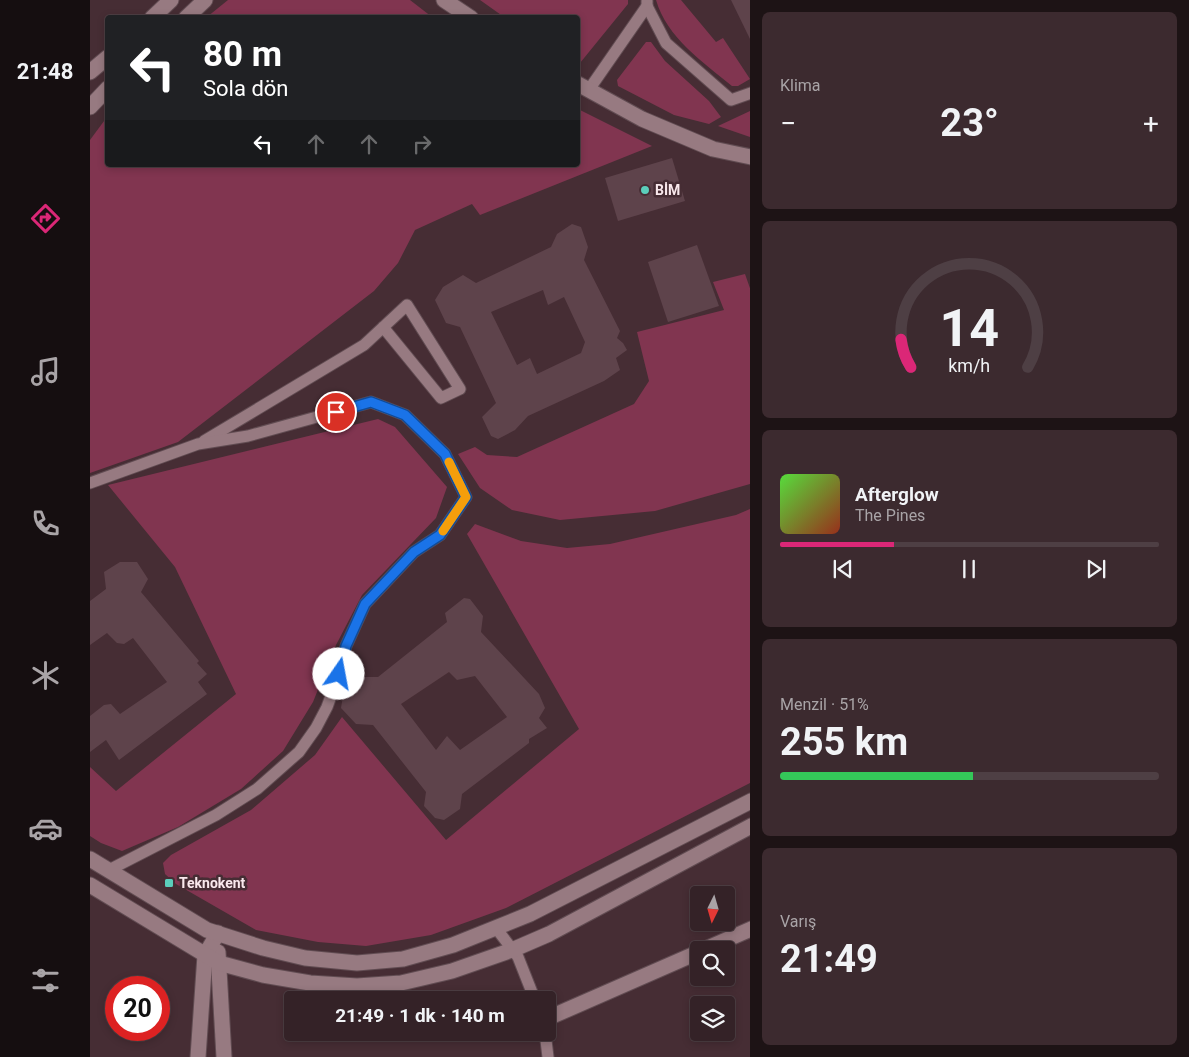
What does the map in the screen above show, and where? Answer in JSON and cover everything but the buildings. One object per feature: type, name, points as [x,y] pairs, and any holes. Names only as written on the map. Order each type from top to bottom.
[{"type":"street","points":[[155,15],[171,0]]},
{"type":"street","points":[[189,15],[205,0]]},
{"type":"street","points":[[444,0],[466,15]]},
{"type":"street","points":[[90,72],[105,60]]},
{"type":"street","points":[[583,88],[642,119],[713,149],[750,157]]},
{"type":"street","points":[[90,107],[105,91]]},
{"type":"street","points":[[90,859],[207,930],[263,948],[305,958],[357,963],[403,959],[453,945],[530,914],[750,801]]},
{"type":"street","points":[[90,885],[212,959],[264,975],[310,983],[357,986],[401,983],[452,971],[512,950],[548,934],[750,826]]},
{"type":"street","points":[[724,941],[750,930]]},
{"type":"street","points":[[198,1057],[212,959],[218,933]]},
{"type":"street","points":[[556,1015],[690,956]]},
{"type":"street","points":[[212,959],[224,1057]]},
{"type":"lane","points":[[583,88],[647,3],[666,43],[731,100],[750,93]]},
{"type":"lane","points":[[198,444],[364,344],[407,305],[460,390],[441,398],[383,327]]},
{"type":"lane","points":[[90,483],[198,444],[248,436],[371,402],[405,415],[445,454],[466,497],[440,535],[414,552],[365,604],[346,646],[339,674],[327,707],[316,728],[299,752],[257,789],[216,815],[109,870]]},
{"type":"lane","points":[[496,928],[518,957],[531,991]]},
{"type":"lane","points":[[546,1041],[548,1057]]},
{"type":"shaded area","points":[[228,0],[410,0],[429,15],[209,15]]},
{"type":"shaded area","points":[[480,0],[628,0],[628,4],[580,63],[580,15],[501,15]]},
{"type":"shaded area","points":[[656,0],[681,0],[716,42],[723,38],[750,79],[738,86],[732,86],[698,58],[677,38],[668,26]]},
{"type":"shaded area","points":[[646,42],[651,42],[665,61],[709,101],[721,117],[709,124],[674,115],[618,86],[617,80]]},
{"type":"shaded area","points":[[580,110],[652,146],[480,215],[472,204],[415,230],[398,263],[374,291],[178,442],[90,473],[90,140],[105,120],[105,167],[580,167]]},
{"type":"shaded area","points":[[750,111],[750,137],[718,126]]},
{"type":"shaded area","points":[[745,274],[750,288],[750,484],[655,511],[560,520],[512,510],[480,488],[458,454],[475,447],[487,455],[517,457],[634,404],[649,381],[637,332],[724,310],[713,282]]},
{"type":"shaded area","points":[[378,419],[395,427],[447,487],[436,518],[362,595],[336,645],[313,702],[283,751],[241,789],[178,827],[122,851],[101,843],[90,836],[90,767],[116,791],[236,694],[175,567],[108,485]]},
{"type":"shaded area","points":[[750,509],[750,783],[506,908],[431,935],[366,946],[318,942],[256,930],[176,884],[165,874],[163,863],[171,855],[251,810],[315,755],[342,717],[446,840],[579,729],[467,534],[475,524],[521,541],[567,548],[610,544],[736,515]]},
{"type":"slow traffic","points":[[443,531],[466,497],[449,462]]},
{"type":"place","name":"BİM","points":[[645,190]]},
{"type":"place","name":"Teknokent","points":[[169,883]]},
{"type":"route","points":[[336,412],[371,402],[405,415],[445,454],[466,497],[440,535],[414,552],[365,604],[346,646],[339,674]]}]
